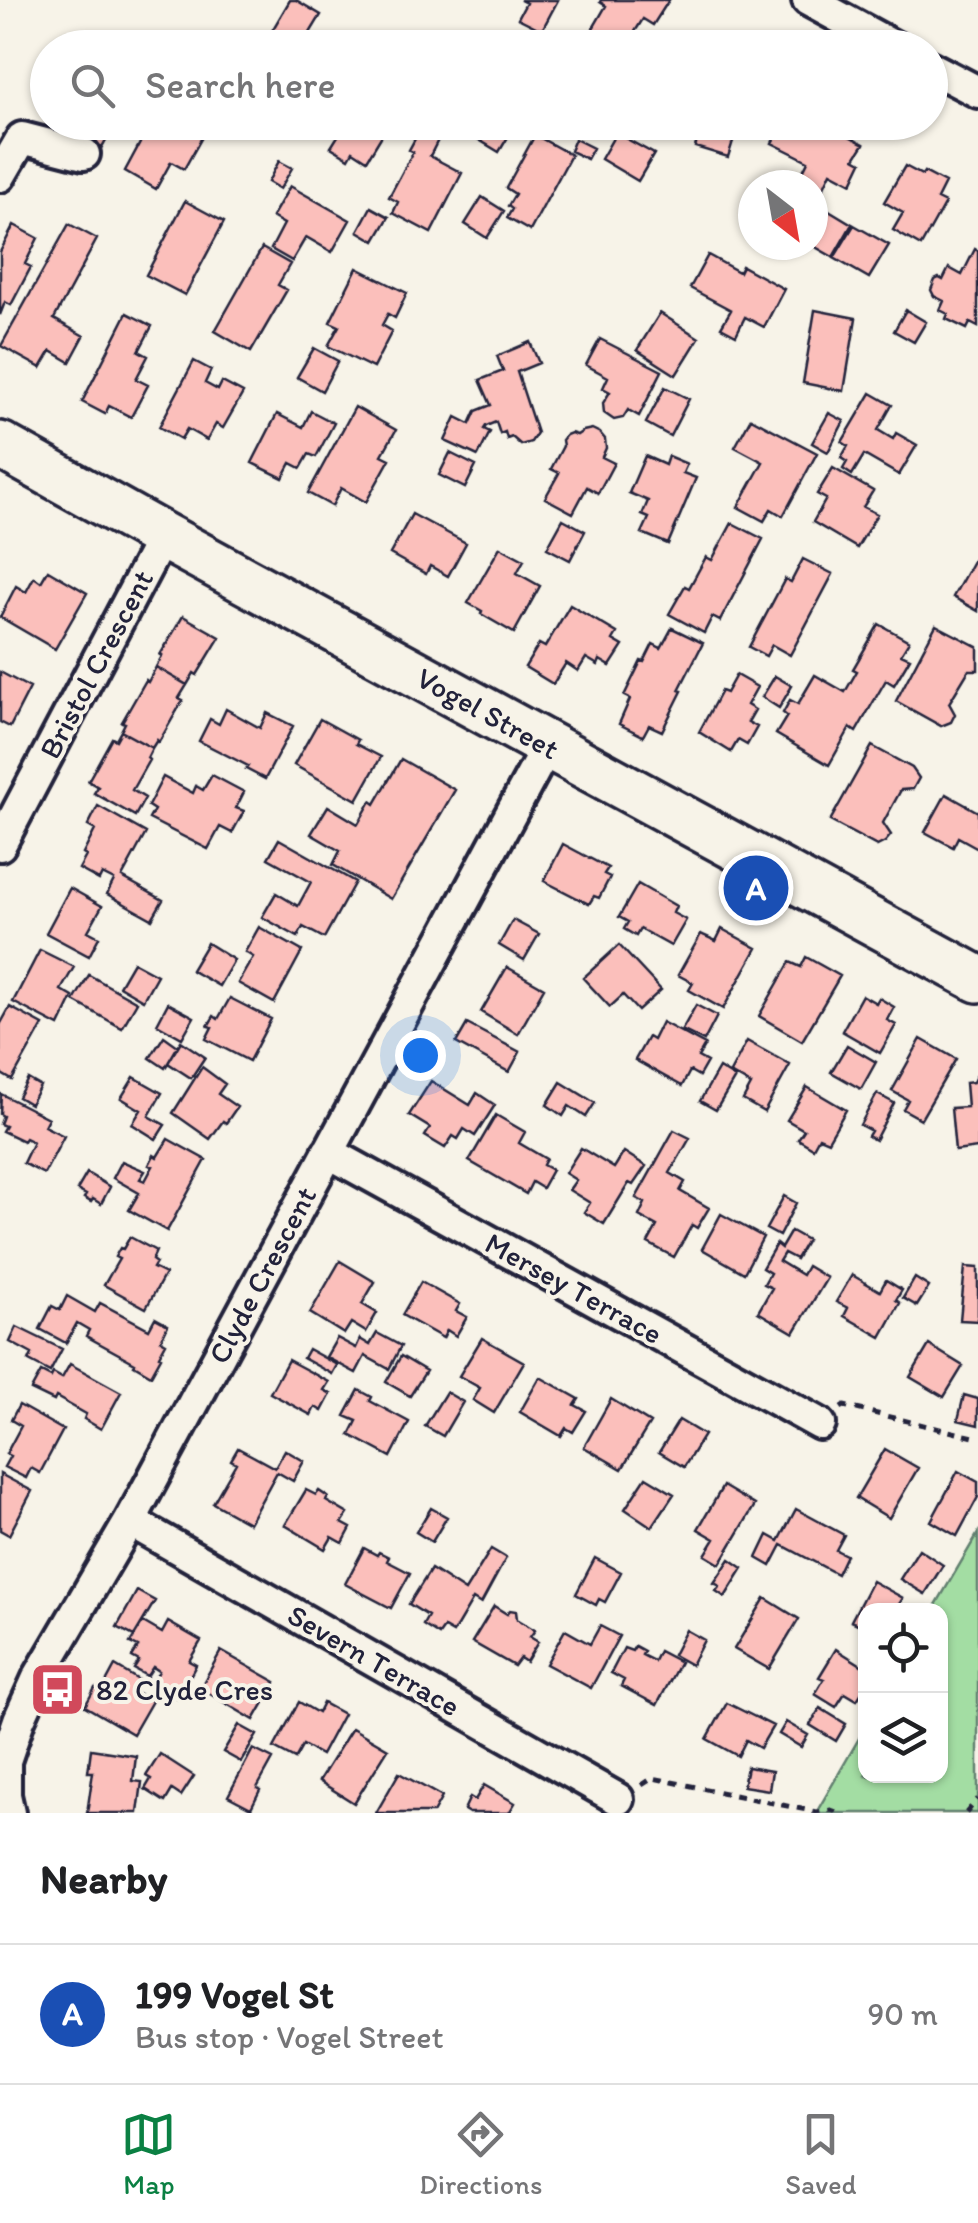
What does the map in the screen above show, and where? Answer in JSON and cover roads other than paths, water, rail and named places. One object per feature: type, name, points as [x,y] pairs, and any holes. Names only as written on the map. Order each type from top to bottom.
[{"type":"main road","name":"Vogel Street","points":[[0,445],[978,979]]},
{"type":"street","points":[[808,0],[863,30]]},
{"type":"street","points":[[948,76],[978,92]]},
{"type":"street","points":[[0,176],[22,138],[84,154]]},
{"type":"street","name":"Bristol Crescent","points":[[0,845],[163,536]]},
{"type":"street","name":"Clyde Crescent","points":[[8,1813],[5,1761],[38,1678],[130,1522],[548,745]]},
{"type":"street","name":"Mersey Terrace","points":[[328,1152],[820,1424]]},
{"type":"street","name":"Severn Terrace","points":[[130,1522],[618,1799]]},
{"type":"place","name":"199 Vogel St","points":[[756,888]]},
{"type":"place","name":"82 Clyde Cres","points":[[57,1689]]}]
